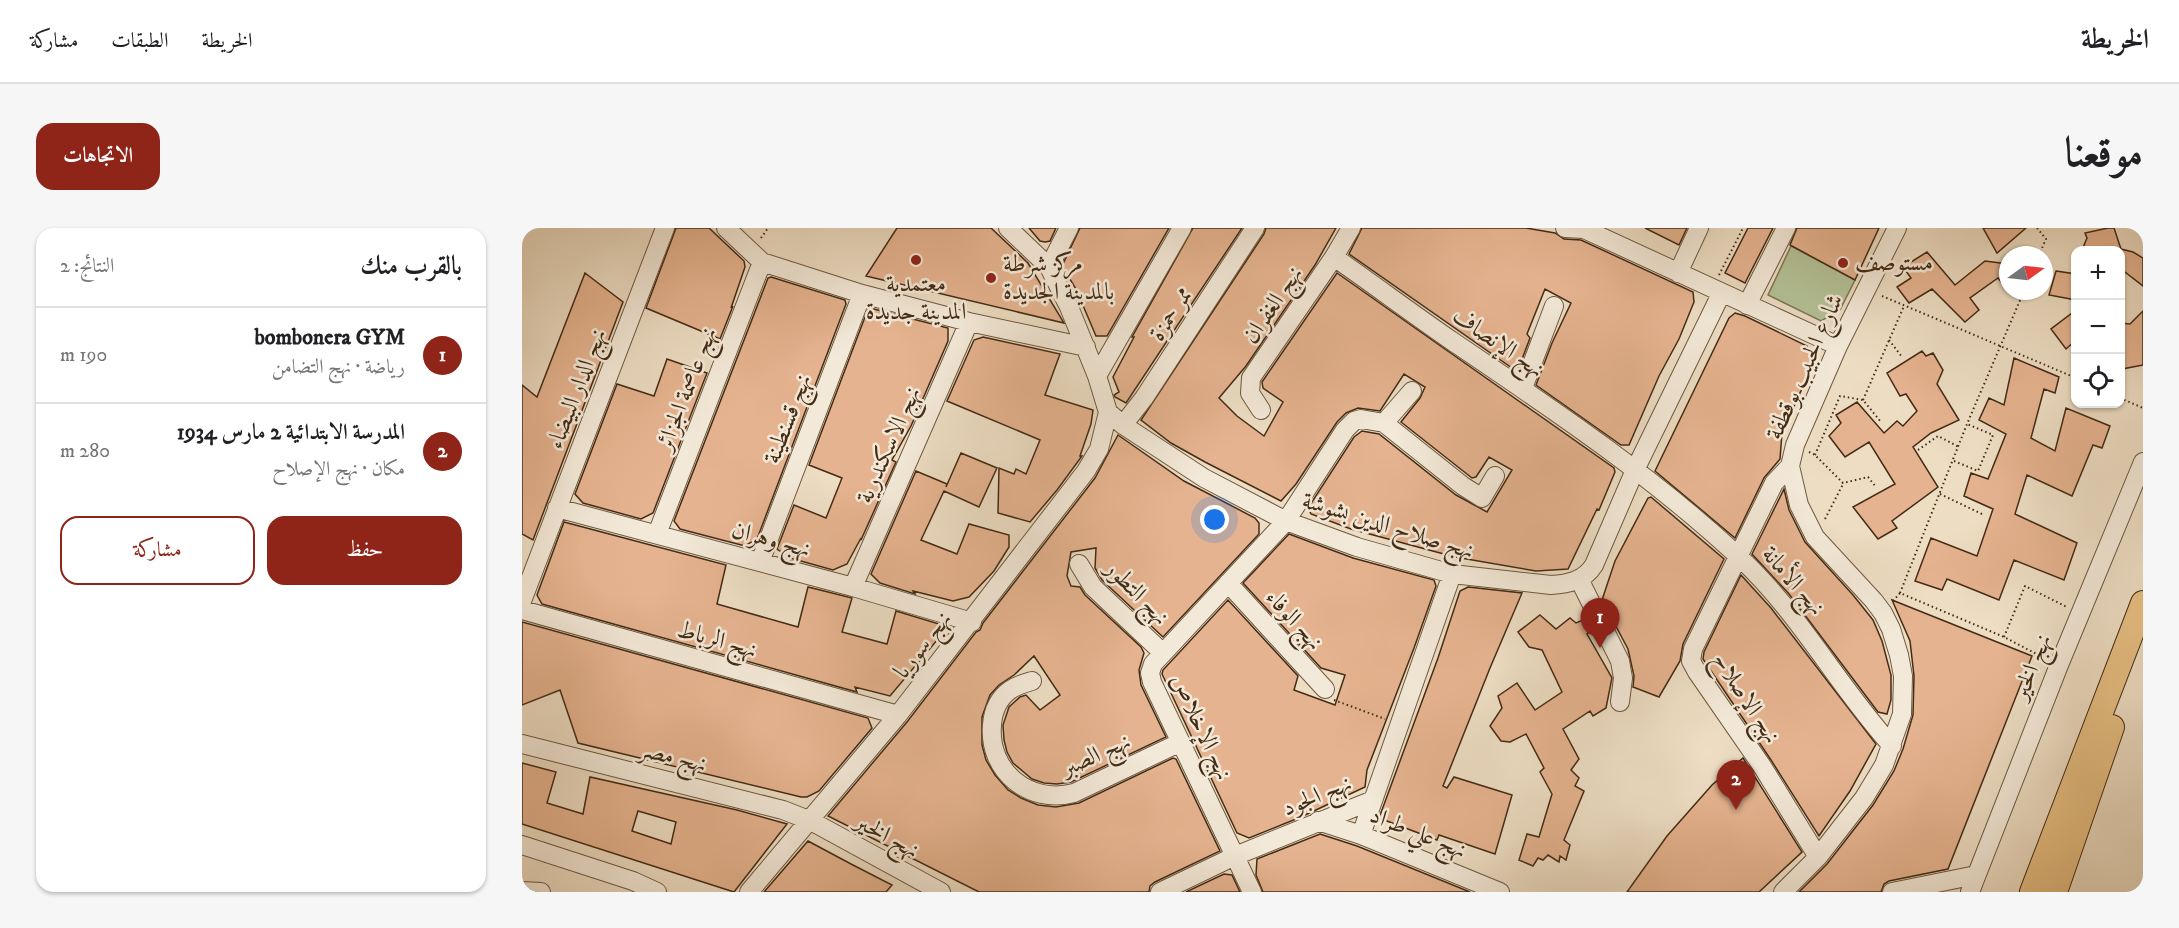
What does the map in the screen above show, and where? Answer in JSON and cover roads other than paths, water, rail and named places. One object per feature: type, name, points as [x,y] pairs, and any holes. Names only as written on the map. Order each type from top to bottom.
[{"type":"main road","points":[[2032,892],[2143,603]]},
{"type":"main road","points":[[2055,892],[2143,642]]},
{"type":"street","name":"نهج الدار البيضاء","points":[[522,601],[665,228]]},
{"type":"street","points":[[726,228],[762,262],[862,294],[969,322],[1086,347]]},
{"type":"street","points":[[1008,228],[1049,267],[1070,307],[1097,376],[1108,412]]},
{"type":"street","points":[[1049,267],[1069,228]]},
{"type":"street","points":[[1097,376],[1182,228]]},
{"type":"street","name":"ممر حمزة","points":[[1123,425],[1144,398],[1255,228]]},
{"type":"street","name":"نهج الغفران","points":[[1261,410],[1250,393],[1251,378],[1334,257],[1351,228]]},
{"type":"street","points":[[1565,228],[1585,229],[1838,346]]},
{"type":"street","points":[[1678,273],[1699,228]]},
{"type":"street","points":[[1747,305],[1786,228]]},
{"type":"street","name":"شارع الحبيب بوقطفة","points":[[1783,892],[1818,857],[1864,798],[1884,765],[1902,714],[1903,676],[1891,629],[1883,613],[1859,583],[1815,537],[1799,505],[1790,466],[1795,445],[1838,346],[1898,228]]},
{"type":"street","name":"نهج الإنصاف","points":[[1334,257],[1523,388],[1635,470]]},
{"type":"street","name":"نهج عاصمة الجزائر","points":[[657,534],[762,262]]},
{"type":"street","points":[[1620,702],[1623,678],[1620,661],[1579,579],[1588,574],[1598,557],[1716,291]]},
{"type":"street","name":"نهج قسنطينة","points":[[760,562],[862,294]]},
{"type":"street","points":[[1523,388],[1554,306]]},
{"type":"street","name":"نهج الاسكندرية","points":[[853,587],[969,322]]},
{"type":"street","points":[[1412,391],[1384,423],[1463,486],[1482,498],[1495,476]]},
{"type":"street","name":"نهج صلاح الدين بشوشة","points":[[1108,412],[1123,425],[1204,478],[1286,521],[1357,547],[1452,574],[1551,585],[1579,579]]},
{"type":"street","name":"نهج سوريا","points":[[749,892],[898,715],[972,622],[1086,471],[1099,449],[1108,412]]},
{"type":"street","name":"نهج الإخلاص","points":[[1252,892],[1151,678],[1152,667],[1286,521],[1350,424],[1365,419],[1384,423]]},
{"type":"street","name":"نهج الخير","points":[[1973,884],[2059,665],[2143,462]]},
{"type":"street","name":"نهج الإصلاح","points":[[1790,466],[1774,483],[1693,649],[1691,661],[1775,786],[1818,857]]},
{"type":"street","name":"نهج الأمانة","points":[[1635,470],[1738,556],[1772,590],[1798,621],[1866,716],[1892,746]]},
{"type":"street","name":"نهج وهران","points":[[557,508],[853,587],[972,622]]},
{"type":"street","name":"نهج التطور","points":[[1079,564],[1093,587],[1163,653]]},
{"type":"street","name":"نهج الجود","points":[[1160,892],[1236,856],[1372,800],[1452,574]]},
{"type":"street","name":"نهج الوفاء","points":[[1228,583],[1324,689]]},
{"type":"street","name":"نهج الرباط","points":[[522,610],[898,715]]},
{"type":"street","name":"نهج الصبر","points":[[1032,681],[1009,690],[998,703],[992,722],[991,742],[997,760],[1009,776],[1035,792],[1062,796],[1074,793],[1181,742]]},
{"type":"street","name":"نهج مصر","points":[[522,744],[737,797],[783,810],[811,821]]},
{"type":"street","points":[[1361,835],[1372,800]]},
{"type":"street","name":"نهج الخير","points":[[811,821],[910,886],[941,892]]},
{"type":"street","name":"نهج علي طراد","points":[[1318,821],[1361,835],[1500,892]]},
{"type":"street","points":[[522,845],[633,881],[657,892]]},
{"type":"street","points":[[1892,892],[1973,884]]},
{"type":"street","points":[[522,891],[541,892]]},
{"type":"place","name":"معتمدية المدينة جديدة","points":[[916,260]]},
{"type":"place","name":"مستوصف","points":[[1843,263]]},
{"type":"place","name":"مركز شرطة بالمدينة الجديدة","points":[[991,278]]},
{"type":"place","name":"bombonera GYM","points":[[1600,648]]},
{"type":"place","name":"المدرسة الابتدائية 2 مارس 1934","points":[[1736,810]]}]
